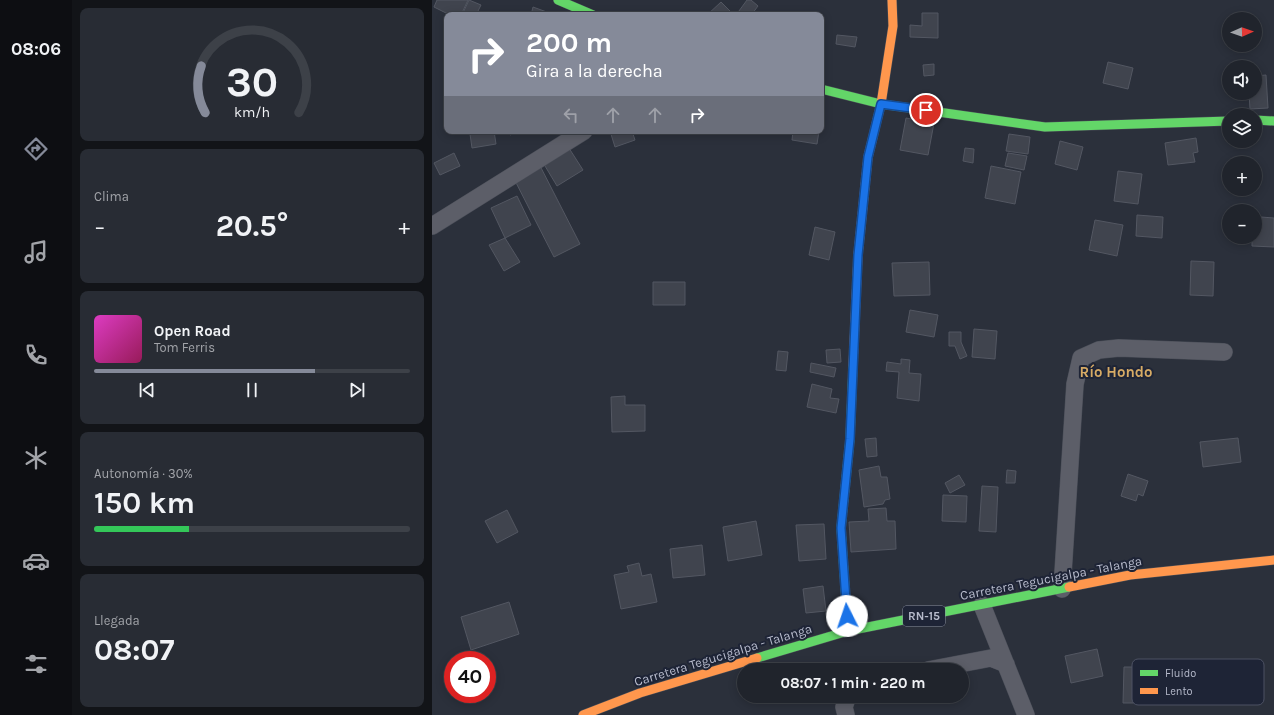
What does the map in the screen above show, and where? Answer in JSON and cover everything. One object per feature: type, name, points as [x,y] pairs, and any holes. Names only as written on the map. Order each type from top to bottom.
[{"type":"street","points":[[558,0],[586,12]]},
{"type":"street","points":[[848,631],[841,528],[850,439],[858,255],[868,157],[881,104],[893,26],[892,0]]},
{"type":"street","points":[[824,90],[881,104],[1046,127],[1222,121]]},
{"type":"street","points":[[1262,120],[1274,121]]},
{"type":"street","points":[[432,226],[579,134]]},
{"type":"street","points":[[1062,589],[1076,384],[1081,358],[1099,350],[1119,348],[1224,352]]},
{"type":"street","name":"Carretera Tegucigalpa - Talanga","points":[[583,715],[640,693],[848,631],[1130,575],[1274,560]]},
{"type":"street","points":[[982,604],[1026,715]]},
{"type":"street","points":[[965,663],[991,658],[1006,664]]},
{"type":"street","points":[[845,703],[844,707],[846,715]]},
{"type":"building","points":[[437,0],[468,0],[462,12],[444,12],[434,7]]},
{"type":"building","points":[[469,0],[481,5],[478,12],[463,12]]},
{"type":"building","points":[[747,0],[751,0],[758,6],[754,12],[738,12]]},
{"type":"building","points":[[721,2],[731,12],[710,12]]},
{"type":"building","points":[[533,7],[547,12],[532,12]]},
{"type":"building","points":[[922,13],[938,13],[938,38],[910,37],[910,25],[922,26]]},
{"type":"building","points":[[837,35],[857,37],[855,47],[836,44]]},
{"type":"building","points":[[1108,62],[1133,68],[1128,89],[1103,83]]},
{"type":"building","points":[[934,64],[934,75],[924,76],[923,65]]},
{"type":"building","points":[[1262,75],[1266,75],[1268,108],[1250,108],[1249,100],[1262,100]]},
{"type":"building","points":[[906,118],[934,123],[928,155],[900,150]]},
{"type":"building","points":[[470,134],[494,134],[496,144],[472,148]]},
{"type":"building","points":[[611,134],[633,134],[635,140],[615,147]]},
{"type":"building","points":[[793,134],[819,134],[817,144],[792,140]]},
{"type":"building","points":[[1009,134],[1030,137],[1028,154],[1006,151]]},
{"type":"building","points":[[1196,138],[1198,152],[1193,153],[1195,162],[1168,165],[1165,143]]},
{"type":"building","points":[[1060,141],[1083,147],[1077,170],[1055,164]]},
{"type":"building","points":[[567,145],[583,170],[557,186],[542,161]]},
{"type":"building","points":[[965,148],[974,149],[973,163],[963,161]]},
{"type":"building","points":[[454,153],[460,166],[440,175],[434,163]]},
{"type":"building","points":[[1008,153],[1027,156],[1024,170],[1005,166]]},
{"type":"building","points":[[535,156],[580,244],[554,257],[509,169]]},
{"type":"building","points":[[991,166],[1021,172],[1015,204],[985,198]]},
{"type":"building","points":[[1118,171],[1142,174],[1138,204],[1114,201]]},
{"type":"building","points":[[517,196],[531,225],[505,238],[491,208]]},
{"type":"building","points":[[1137,215],[1163,217],[1162,238],[1136,236]]},
{"type":"building","points":[[1262,217],[1274,218],[1274,247],[1252,246],[1252,244],[1262,244]]},
{"type":"building","points":[[1095,220],[1123,225],[1117,256],[1089,250]]},
{"type":"building","points":[[815,227],[835,232],[829,260],[809,255]]},
{"type":"building","points":[[505,238],[520,262],[504,271],[489,245]]},
{"type":"building","points":[[1191,261],[1214,262],[1213,296],[1190,295]]},
{"type":"building","points":[[929,262],[930,295],[894,296],[892,263]]},
{"type":"building","points":[[653,282],[685,282],[685,305],[653,305]]},
{"type":"building","points":[[910,310],[938,315],[934,337],[906,332]]},
{"type":"building","points":[[974,329],[997,331],[995,359],[972,357]]},
{"type":"building","points":[[949,332],[961,332],[961,342],[967,356],[960,359],[955,346],[949,346]]},
{"type":"building","points":[[840,349],[841,362],[827,363],[826,350]]},
{"type":"building","points":[[778,351],[788,352],[786,371],[776,370]]},
{"type":"building","points":[[901,359],[910,360],[909,373],[921,374],[919,401],[897,398],[899,372],[886,371],[887,362],[901,364]]},
{"type":"building","points":[[811,363],[836,368],[834,377],[810,372]]},
{"type":"building","points":[[812,384],[832,389],[830,398],[839,399],[836,413],[807,407]]},
{"type":"building","points":[[625,396],[625,405],[645,405],[645,431],[612,432],[611,397]]},
{"type":"building","points":[[876,438],[877,456],[867,457],[865,439]]},
{"type":"building","points":[[1238,438],[1241,462],[1203,467],[1200,442]]},
{"type":"building","points":[[879,466],[881,477],[887,477],[890,499],[885,500],[883,504],[864,507],[859,470]]},
{"type":"building","points":[[1007,470],[1016,471],[1015,483],[1006,483]]},
{"type":"building","points":[[1128,474],[1148,481],[1143,496],[1138,494],[1136,501],[1121,496]]},
{"type":"building","points":[[959,475],[965,485],[950,493],[945,483]]},
{"type":"building","points":[[982,486],[998,487],[996,532],[979,531]]},
{"type":"building","points":[[943,495],[967,496],[966,522],[942,521]]},
{"type":"building","points":[[886,508],[887,521],[895,521],[896,549],[851,552],[849,522],[869,521],[868,509]]},
{"type":"building","points":[[507,510],[518,532],[497,543],[485,521]]},
{"type":"building","points":[[756,521],[762,555],[728,561],[723,527]]},
{"type":"building","points":[[824,524],[826,559],[799,561],[796,525]]},
{"type":"building","points":[[702,545],[705,575],[673,578],[670,549]]},
{"type":"building","points":[[639,563],[642,576],[651,574],[657,602],[621,609],[614,575],[629,572],[627,566]]},
{"type":"building","points":[[823,586],[826,611],[806,613],[803,589]]},
{"type":"building","points":[[509,602],[519,634],[471,650],[461,617]]},
{"type":"building","points":[[1097,649],[1103,676],[1071,683],[1065,656]]},
{"type":"building","points":[[1124,667],[1132,667],[1132,703],[1123,703]]},
{"type":"traffic: fast","points":[[558,0],[586,12]]},
{"type":"traffic: fast","points":[[824,90],[881,104],[1045,127],[1222,121]]},
{"type":"traffic: fast","points":[[1262,120],[1274,121]]},
{"type":"traffic: fast","points":[[848,631],[841,528],[850,439],[853,366]]},
{"type":"traffic: fast","points":[[757,658],[848,631],[1069,587]]},
{"type":"traffic: slow","points":[[853,366],[858,255],[868,157],[881,104],[893,26],[892,0]]},
{"type":"traffic: slow","points":[[1069,587],[1130,575],[1274,560]]},
{"type":"traffic: slow","points":[[583,715],[640,693],[757,658]]},
{"type":"district","name":"Río Hondo","points":[[1116,372]]},
{"type":"route","points":[[847,616],[841,528],[850,439],[858,255],[868,157],[881,104],[926,110]]}]
